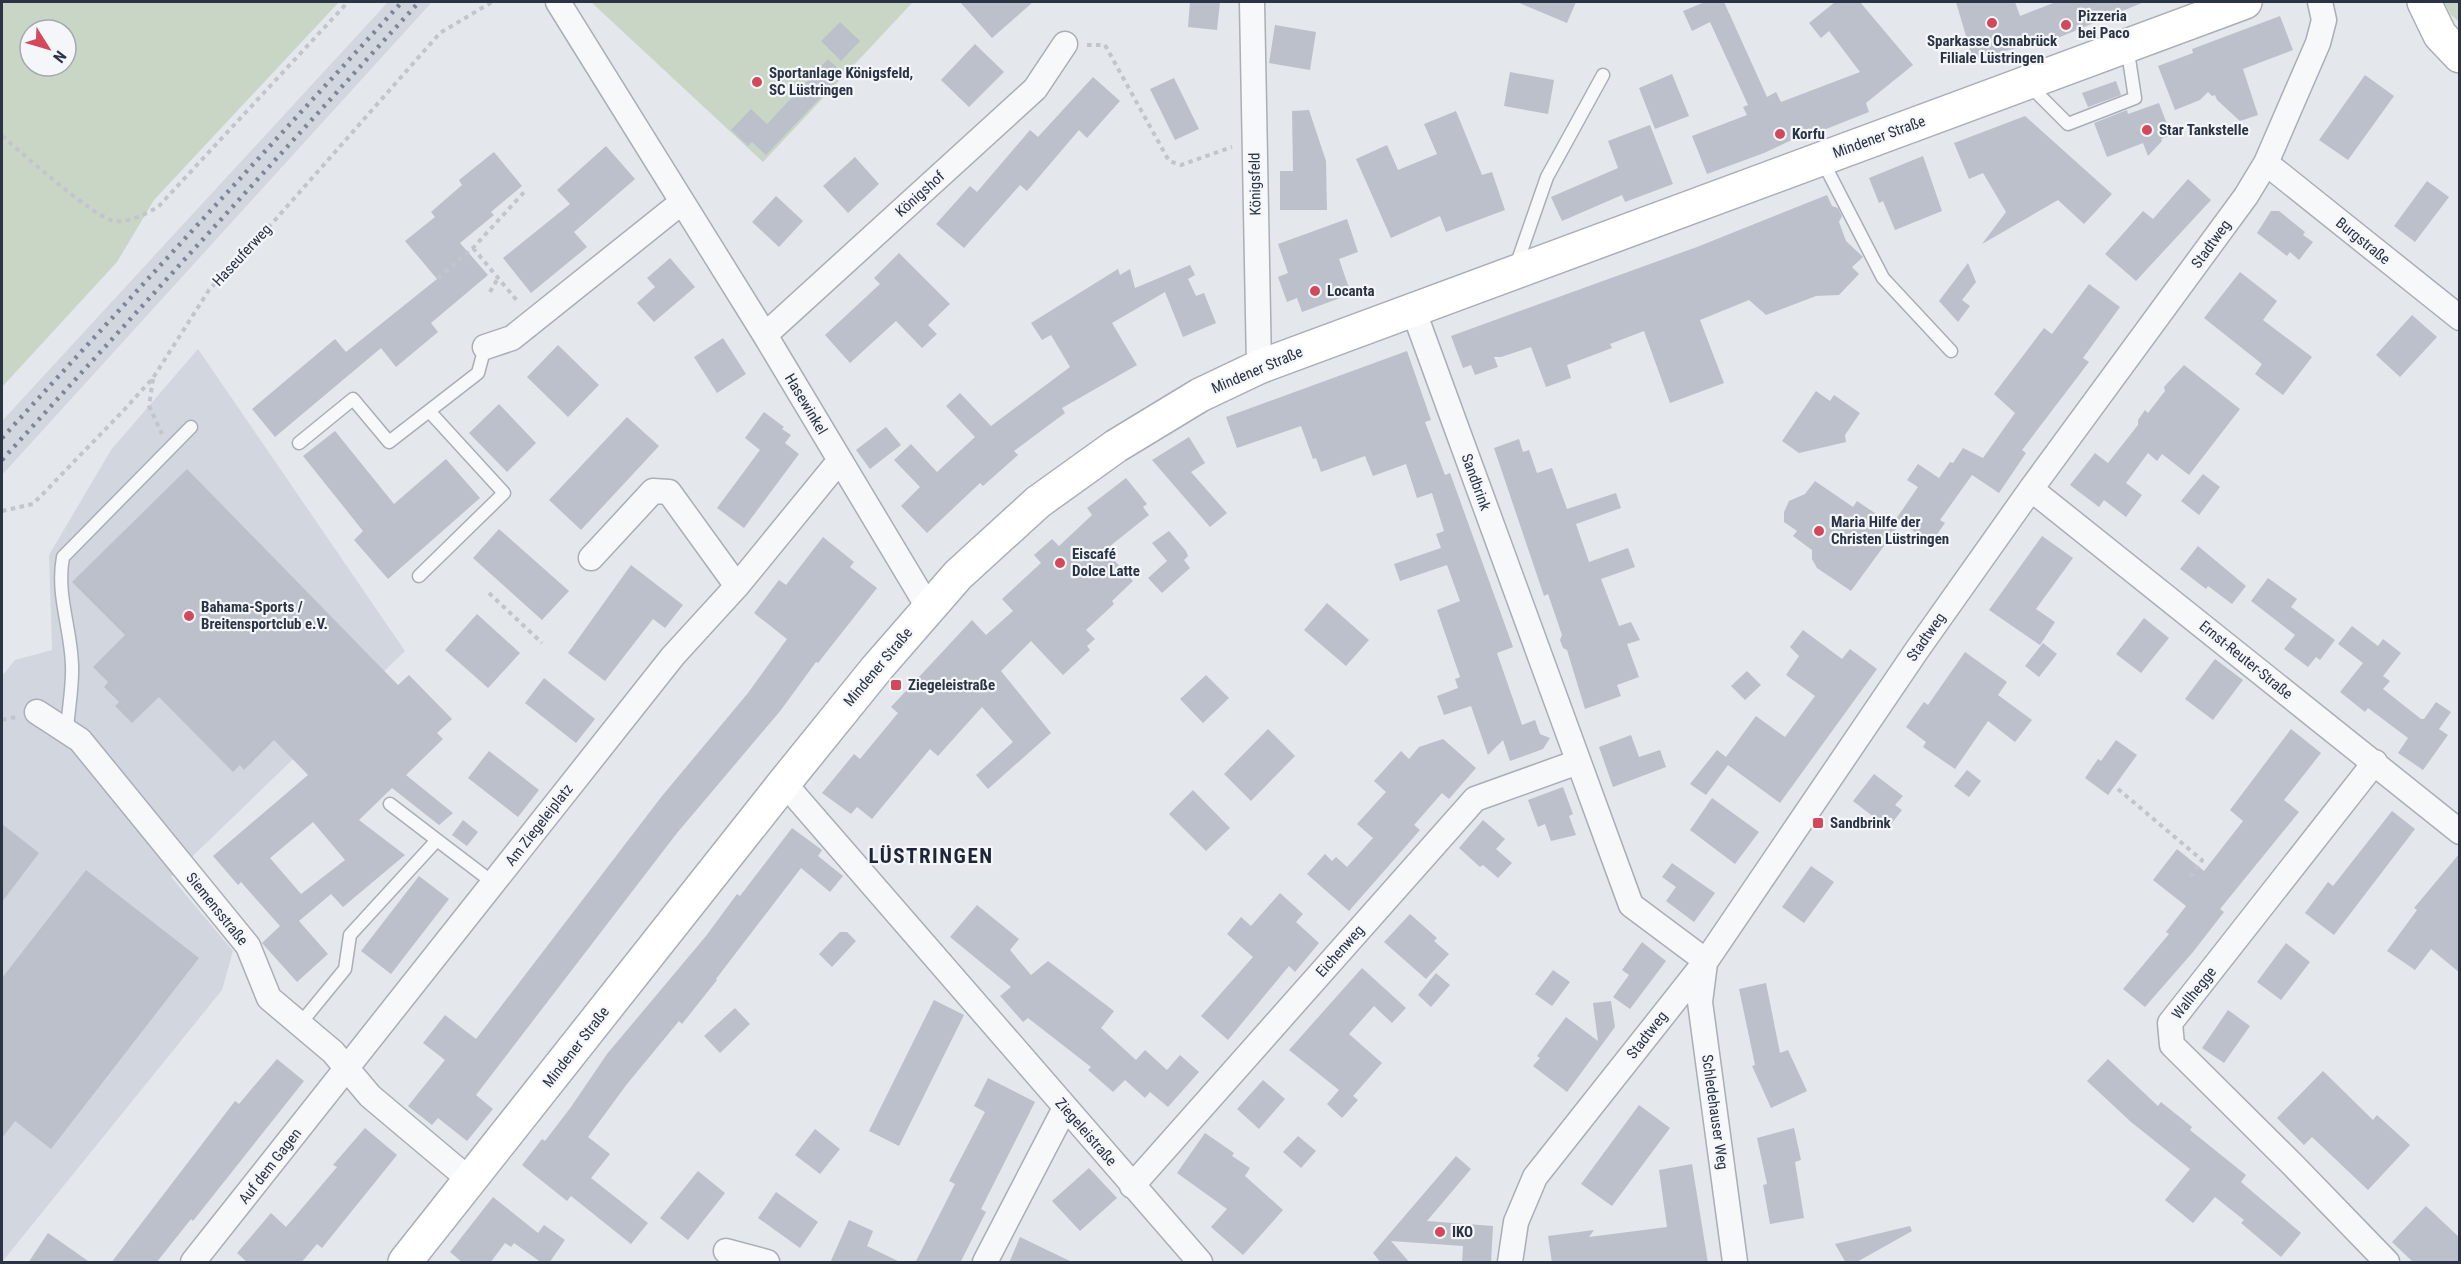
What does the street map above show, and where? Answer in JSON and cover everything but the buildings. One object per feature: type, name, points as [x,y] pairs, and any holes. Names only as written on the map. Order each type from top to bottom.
[{"type":"main road","name":"Mindener Straße","points":[[405,1263],[784,783],[928,607],[966,566],[1038,502],[1144,429],[1200,395],[1259,367],[2245,2]]},
{"type":"main road","points":[[2424,2],[2440,35],[2460,56]]},
{"type":"street","name":"Hasewinkel","points":[[558,2],[765,335],[928,607]]},
{"type":"street","name":"Königsfeld","points":[[1252,2],[1259,367]]},
{"type":"street","name":"Stadtweg","points":[[1510,1263],[1516,1222],[1535,1177],[1706,961],[1917,650],[2031,489],[2246,196],[2266,163],[2318,43],[2324,20],[2320,2]]},
{"type":"street","name":"Königshof","points":[[765,335],[1035,89],[1065,44]]},
{"type":"street","name":"Burgstraße","points":[[2266,163],[2460,318]]},
{"type":"street","points":[[485,347],[512,338],[682,202]]},
{"type":"street","name":"Sandbrink","points":[[1413,309],[1631,905],[1706,961]]},
{"type":"street","name":"Am Ziegeleiplatz","points":[[347,1069],[673,656],[737,586],[840,460]]},
{"type":"street","name":"Ernst-Reuter-Straße","points":[[2031,489],[2460,832]]},
{"type":"street","points":[[591,558],[654,491],[669,492],[737,586]]},
{"type":"street","name":"Siemensstraße","points":[[37,712],[80,740],[248,945],[269,998],[333,1052],[370,1096],[471,1180]]},
{"type":"street","name":"Eichenweg","points":[[1132,1186],[1474,799],[1578,762]]},
{"type":"street","name":"Wallhegge","points":[[2375,762],[2170,1023],[2172,1045],[2293,1165],[2386,1263]]},
{"type":"street","name":"Ziegeleistraße","points":[[784,783],[1200,1263]]},
{"type":"street","name":"Schledehauser Weg","points":[[1706,961],[1700,1002],[1736,1263]]},
{"type":"street","name":"Auf dem Gagen","points":[[194,1263],[347,1069]]},
{"type":"street","points":[[985,1263],[1065,1108]]},
{"type":"street","points":[[726,1251],[767,1263]]},
{"type":"lane","points":[[2027,82],[2068,124],[2134,98],[2127,45]]},
{"type":"lane","points":[[1514,273],[1547,177],[1603,75]]},
{"type":"lane","points":[[1822,158],[1883,278],[1951,351]]},
{"type":"lane","points":[[299,443],[353,399],[389,442],[478,373],[485,347]]},
{"type":"lane","points":[[419,576],[504,493],[429,411]]},
{"type":"lane","points":[[67,731],[72,665],[62,602],[60,575],[63,557],[191,427]]},
{"type":"lane","points":[[390,804],[483,875]]},
{"type":"lane","points":[[300,1024],[345,969],[350,935],[437,840]]},
{"type":"path","points":[[2,136],[93,210],[114,220],[137,218],[158,207],[348,2]]},
{"type":"path","name":"Haseuferweg","points":[[2,512],[33,504],[153,378],[209,290],[276,219],[440,33],[492,2]]},
{"type":"path","points":[[1065,44],[1105,45],[1169,160],[1181,165],[1254,139]]},
{"type":"path","points":[[438,278],[473,248],[526,190]]},
{"type":"path","points":[[473,248],[534,320]]},
{"type":"path","points":[[490,292],[498,278]]},
{"type":"path","points":[[153,378],[149,406],[170,449]]},
{"type":"path","points":[[489,593],[542,643]]},
{"type":"path","points":[[2118,789],[2202,860],[2189,879]]},
{"type":"shaded area","points":[[388,2],[432,2],[2,475],[2,421]]},
{"type":"shaded area","points":[[198,349],[405,651],[171,877],[233,951],[222,990],[2,1262],[2,676],[15,660],[52,650],[49,555],[111,450]]},
{"type":"green space","points":[[2,2],[339,2],[154,200],[117,262],[2,387]]},
{"type":"green space","name":"Sportanlage Königsfeld, SC Lüstringen","points":[[591,2],[913,2],[763,162]]},
{"type":"green space","points":[[2444,2],[2459,2],[2459,22],[2451,15]]},
{"type":"railway","points":[[2,438],[402,2]]},
{"type":"railway","points":[[2,460],[419,2]]},
{"type":"place","name":"Sparkasse Osnabrück Filiale Lüstringen","points":[[1992,23]]},
{"type":"place","name":"Pizzeria bei Paco","points":[[2066,25]]},
{"type":"place","name":"Sportanlage Königsfeld, SC Lüstringen","points":[[757,82]]},
{"type":"place","name":"Star Tankstelle","points":[[2147,130]]},
{"type":"place","name":"Korfu","points":[[1780,134]]},
{"type":"place","name":"Locanta","points":[[1315,291]]},
{"type":"place","name":"Maria Hilfe der Christen Lüstringen","points":[[1819,531]]},
{"type":"place","name":"Eiscafé Dolce Latte","points":[[1060,563]]},
{"type":"place","name":"Bahama-Sports / Breitensportclub e.V.","points":[[189,616]]},
{"type":"place","name":"Ziegeleistraße","points":[[896,685]]},
{"type":"place","name":"Sandbrink","points":[[1818,823]]},
{"type":"place","name":"IKO","points":[[1440,1232]]},
{"type":"district","name":"LÜSTRINGEN","points":[[931,856]]}]
